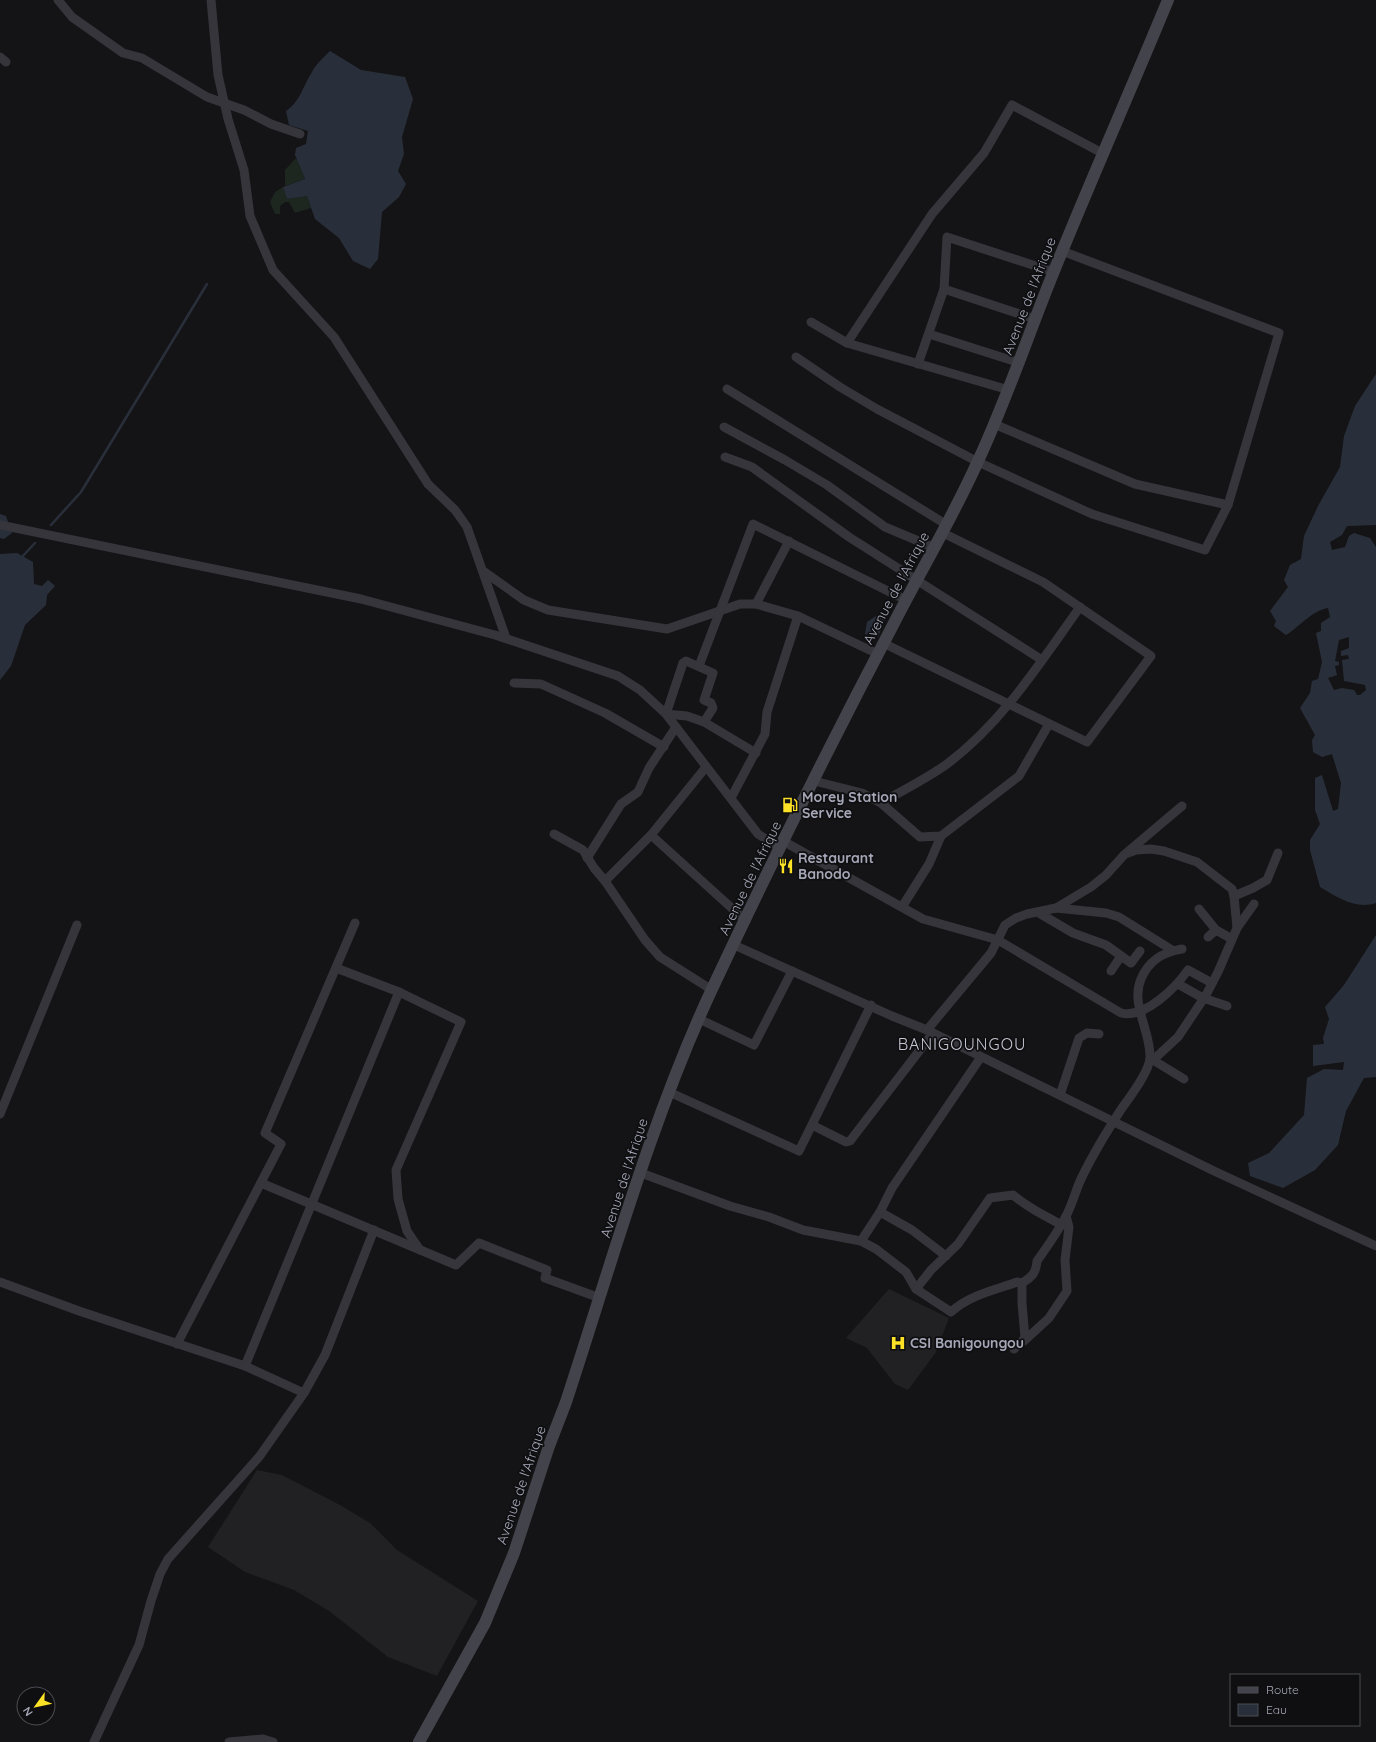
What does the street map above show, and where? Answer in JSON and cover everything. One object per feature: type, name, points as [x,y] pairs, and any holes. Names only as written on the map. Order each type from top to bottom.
[{"type":"main road","name":"Avenue de l'Afrique","points":[[420,1742],[485,1623],[514,1553],[669,1092],[699,1019],[782,845],[883,643],[945,529],[978,462],[1009,390],[1062,251],[1168,0]]},
{"type":"street","points":[[58,0],[72,17],[123,53],[142,58],[207,97],[244,110],[271,124],[300,134]]},
{"type":"street","points":[[211,0],[218,75],[224,103],[244,170],[250,216],[273,270],[334,337],[428,484],[455,510],[467,527],[506,638]]},
{"type":"street","points":[[847,343],[932,214],[984,153],[1012,105],[1104,154]]},
{"type":"street","points":[[918,364],[944,289],[947,237],[1054,272]]},
{"type":"street","points":[[796,357],[840,387],[877,409],[978,462],[1092,514],[1205,550],[1228,505],[1279,333],[1062,251]]},
{"type":"street","points":[[944,289],[1035,319]]},
{"type":"street","points":[[811,322],[847,343],[1009,390]]},
{"type":"street","points":[[929,334],[1020,362]]},
{"type":"street","points":[[727,389],[945,529],[1043,582],[1151,656],[1087,742],[883,643]]},
{"type":"street","points":[[994,424],[1135,484],[1228,505]]},
{"type":"street","points":[[724,427],[809,474],[885,527],[935,548]]},
{"type":"street","points":[[725,457],[752,467],[849,537],[1042,660]]},
{"type":"street","points":[[699,666],[753,524],[906,600]]},
{"type":"street","points":[[0,525],[361,599],[506,638],[618,676],[640,690],[666,714],[758,834],[782,845],[923,919],[998,940],[1121,1013],[1128,1015],[1140,1011],[1154,1003],[1178,984],[1188,970],[1212,983]]},
{"type":"street","points":[[756,604],[789,541]]},
{"type":"street","points":[[483,571],[524,600],[548,610],[667,629],[740,604],[756,604],[798,616],[878,654]]},
{"type":"street","points":[[881,803],[920,782],[948,764],[1010,704],[1080,607]]},
{"type":"street","points":[[730,798],[756,753],[765,734],[767,712],[798,616]]},
{"type":"street","points":[[666,714],[683,663],[686,661],[713,673],[704,700],[712,703],[713,708],[704,722]]},
{"type":"street","points":[[514,683],[541,684],[605,713],[664,747]]},
{"type":"street","points":[[666,714],[687,716],[704,722],[756,753]]},
{"type":"street","points":[[902,907],[929,864],[941,836],[1019,776],[1049,724]]},
{"type":"street","points":[[588,858],[621,804],[638,792],[649,768],[676,727]]},
{"type":"street","points":[[605,881],[651,835],[706,767]]},
{"type":"street","points":[[814,781],[862,793],[881,803],[920,837],[941,836]]},
{"type":"street","points":[[812,1125],[835,1138],[849,1142],[930,1031],[991,953],[1005,925],[1016,918],[1027,914],[1039,913],[1056,908],[1091,887],[1106,875],[1124,855],[1182,806]]},
{"type":"street","points":[[554,834],[583,850],[645,940],[660,957],[712,990]]},
{"type":"street","points":[[651,835],[746,920]]},
{"type":"street","points":[[1124,855],[1136,850],[1151,849],[1164,851],[1197,862],[1232,889],[1237,928]]},
{"type":"street","points":[[1234,896],[1267,880],[1278,853]]},
{"type":"street","points":[[641,1173],[730,1206],[769,1217],[803,1230],[861,1241],[876,1249],[906,1272],[916,1289],[952,1312],[957,1306],[984,1293],[1017,1282],[1022,1283],[1033,1276],[1036,1270],[1037,1261],[1064,1220],[1081,1180],[1113,1122],[1140,1082],[1151,1059],[1178,1037],[1212,983],[1237,928],[1254,904]]},
{"type":"street","points":[[1056,908],[1106,913],[1119,917],[1172,950]]},
{"type":"street","points":[[1199,909],[1216,930],[1232,939]]},
{"type":"street","points":[[1039,913],[1073,933],[1106,945],[1131,963],[1140,951]]},
{"type":"street","points":[[177,1344],[282,1144],[265,1133],[355,923]]},
{"type":"street","points":[[0,1114],[77,925]]},
{"type":"street","points":[[1208,937],[1216,930]]},
{"type":"street","points":[[734,945],[871,1005],[892,1016],[930,1031],[1228,1178],[1376,1246]]},
{"type":"street","points":[[1182,949],[1172,950],[1156,958],[1146,969],[1138,987],[1137,1002],[1146,1033],[1151,1059],[1184,1079]]},
{"type":"street","points":[[1111,971],[1121,956]]},
{"type":"street","points":[[336,968],[398,992],[461,1022],[396,1170],[398,1199],[407,1231],[420,1250]]},
{"type":"street","points":[[699,1019],[754,1045],[792,970]]},
{"type":"street","points":[[1178,984],[1203,998],[1227,1006]]},
{"type":"street","points":[[245,1366],[398,992]]},
{"type":"street","points":[[669,1092],[799,1151],[871,1005]]},
{"type":"street","points":[[1060,1096],[1077,1042],[1087,1033],[1099,1034]]},
{"type":"street","points":[[861,1241],[880,1212],[892,1188],[981,1057]]},
{"type":"street","points":[[261,1183],[456,1265],[479,1243],[547,1270],[545,1278],[600,1298]]},
{"type":"street","points":[[916,1289],[931,1270],[958,1244],[974,1218],[990,1198],[994,1196],[1013,1195],[1035,1211],[1064,1220],[1069,1227],[1066,1260],[1067,1291],[1049,1318],[1014,1349]]},
{"type":"street","points":[[880,1212],[912,1230],[946,1256]]},
{"type":"street","points":[[94,1742],[139,1645],[150,1601],[160,1574],[168,1559],[259,1457],[304,1392],[325,1355],[374,1230]]},
{"type":"street","points":[[0,1282],[177,1344],[245,1366],[304,1392]]},
{"type":"street","points":[[1022,1283],[1025,1334],[1024,1341]]},
{"type":"street","points":[[229,1742],[263,1739],[274,1742]]},
{"type":"shaded area","points":[[296,158],[305,179],[285,186],[285,170]]},
{"type":"shaded area","points":[[283,187],[287,199],[307,196],[311,208],[295,213],[289,202],[285,202],[280,206],[280,214],[275,214],[270,202],[275,192]]},
{"type":"shaded area","name":"CSI Banigoungou","points":[[889,1289],[949,1318],[936,1352],[908,1390],[895,1384],[867,1348],[846,1338]]},
{"type":"shaded area","points":[[257,1470],[282,1475],[340,1505],[370,1523],[397,1550],[478,1601],[437,1676],[388,1657],[329,1611],[294,1590],[245,1572],[208,1547]]},
{"type":"water","points":[[330,51],[361,70],[405,77],[413,99],[402,137],[404,154],[398,171],[406,184],[399,197],[382,212],[378,259],[370,269],[353,261],[339,238],[315,219],[307,196],[287,199],[283,187],[305,179],[295,155],[296,148],[306,144],[308,131],[289,125],[286,111],[295,103],[316,66]]},
{"type":"water","points":[[1376,374],[1376,525],[1347,526],[1342,535],[1330,542],[1332,550],[1345,547],[1349,536],[1354,533],[1370,538],[1376,547],[1376,903],[1369,905],[1354,904],[1333,895],[1320,887],[1310,850],[1310,840],[1320,824],[1315,810],[1315,778],[1322,775],[1333,811],[1338,809],[1341,783],[1332,754],[1322,757],[1313,752],[1312,740],[1315,735],[1300,708],[1310,693],[1312,681],[1318,679],[1322,662],[1316,633],[1321,631],[1321,623],[1330,617],[1328,608],[1322,609],[1312,615],[1286,635],[1274,626],[1276,621],[1270,611],[1288,587],[1284,580],[1290,565],[1301,559],[1304,536],[1318,506],[1340,467],[1344,436],[1355,406]],"holes":[[[1349,637],[1349,648],[1341,651],[1341,656],[1348,655],[1349,659],[1342,660],[1344,681],[1365,685],[1366,690],[1360,695],[1357,695],[1354,690],[1342,688],[1334,690],[1328,678],[1337,675],[1335,666],[1339,665],[1339,662],[1335,661],[1339,640]]]},
{"type":"water","points":[[0,514],[6,516],[12,533],[4,539],[0,538]]},
{"type":"water","points":[[17,553],[33,562],[34,584],[42,586],[48,580],[55,586],[47,595],[46,605],[25,625],[11,666],[0,680],[0,554]]},
{"type":"water","points":[[882,612],[885,619],[878,637],[865,634],[867,622]]},
{"type":"water","points":[[1376,935],[1376,1077],[1364,1078],[1346,1111],[1338,1145],[1315,1170],[1283,1188],[1250,1176],[1248,1163],[1269,1153],[1304,1115],[1307,1078],[1324,1069],[1343,1070],[1344,1062],[1313,1066],[1313,1045],[1324,1044],[1323,1038],[1329,1019],[1325,1007],[1344,985]]},
{"type":"waterway","points":[[51,525],[81,492],[207,284]]},
{"type":"waterway","points":[[21,558],[35,543]]},
{"type":"place","name":"Morey Station Service","points":[[790,805]]},
{"type":"place","name":"Restaurant Banodo","points":[[786,866]]},
{"type":"place","name":"CSI Banigoungou","points":[[898,1343]]},
{"type":"district","name":"BANIGOUNGOU","points":[[962,1044]]}]
